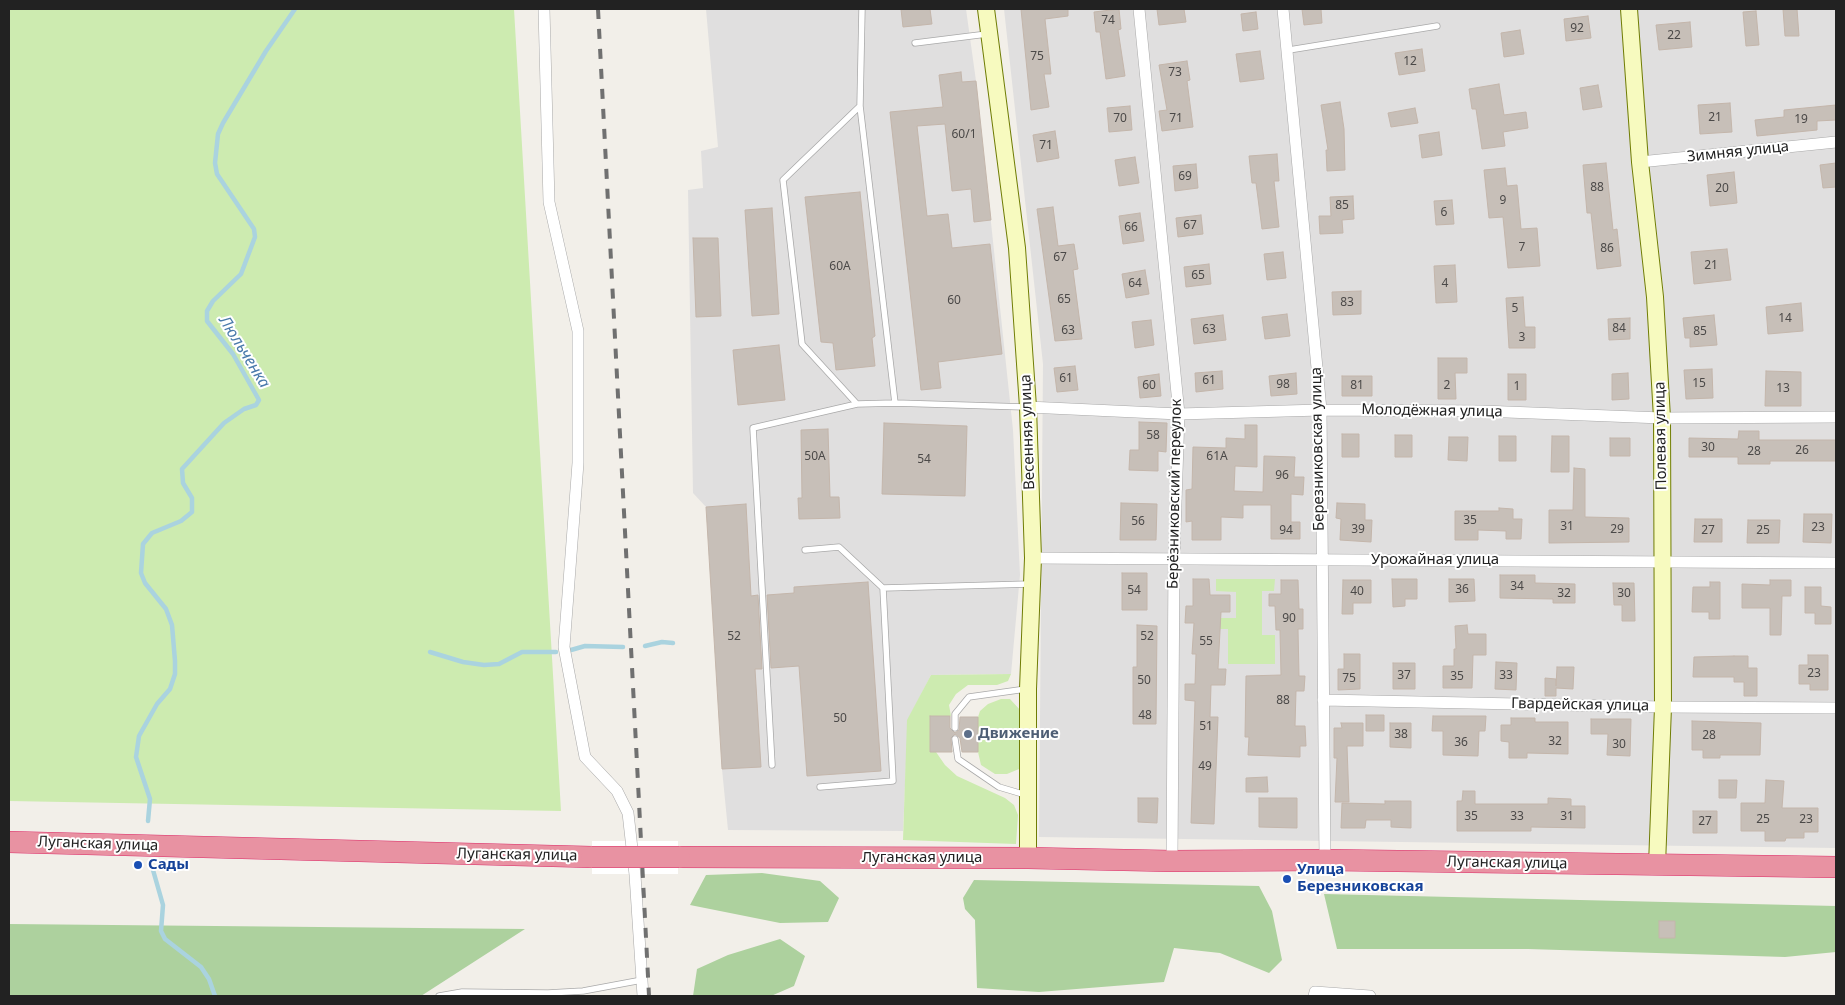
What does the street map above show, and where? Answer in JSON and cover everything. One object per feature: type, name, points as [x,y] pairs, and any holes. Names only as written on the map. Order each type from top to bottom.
[{"type":"highway","name":"Луганская улица","points":[[9,842],[592,857],[1028,858],[1172,861],[1325,860],[1836,867]]},
{"type":"street","points":[[544,9],[549,202],[578,331],[578,462],[564,647],[585,756],[617,791],[628,813],[635,876],[643,996]]},
{"type":"street","name":"Весенняя улица","points":[[986,9],[1017,248],[1028,407],[1033,558],[1028,689],[1028,858]]},
{"type":"street","name":"Берёзниковский переулок","points":[[1139,9],[1179,414],[1174,560],[1172,861]]},
{"type":"street","name":"Березниковская улица","points":[[1283,9],[1289,50],[1321,410],[1325,860]]},
{"type":"street","name":"Полевая улица","points":[[1629,9],[1640,162],[1655,297],[1662,418],[1663,707],[1657,865]]},
{"type":"street","name":"Зимняя улица","points":[[1640,162],[1836,142]]},
{"type":"street","name":"Молодёжная улица","points":[[1028,407],[1179,414],[1321,410],[1481,412],[1662,418],[1836,418]]},
{"type":"street","name":"Урожайная улица","points":[[1033,558],[1836,564]]},
{"type":"street","name":"Гвардейская улица","points":[[1323,700],[1663,707],[1836,708]]},
{"type":"street","points":[[1315,994],[1370,996]]},
{"type":"lane","points":[[862,9],[860,106],[895,403]]},
{"type":"lane","points":[[1289,50],[1437,26]]},
{"type":"lane","points":[[915,43],[989,34]]},
{"type":"lane","points":[[858,404],[802,344],[783,180],[860,106]]},
{"type":"lane","points":[[772,765],[752,428],[858,404],[895,403],[1028,407]]},
{"type":"lane","points":[[805,550],[839,547],[883,588],[894,781],[820,787]]},
{"type":"lane","points":[[883,588],[1032,584]]},
{"type":"lane","points":[[955,728],[955,714],[969,697],[1012,689],[1028,689]]},
{"type":"lane","points":[[955,739],[958,759],[999,787],[1028,796]]},
{"type":"lane","points":[[439,996],[462,992],[548,993],[583,991],[642,980]]},
{"type":"shaded area","points":[[706,9],[966,9],[976,81],[1013,430],[1020,575],[1011,674],[931,675],[908,720],[903,831],[728,830],[722,769],[706,507],[693,493],[688,190],[703,188],[701,151],[718,147]]},
{"type":"shaded area","points":[[1004,9],[1836,9],[1836,848],[1039,837],[1043,364]]},
{"type":"green space","points":[[9,9],[514,9],[561,811],[9,801]]},
{"type":"green space","points":[[1216,579],[1275,579],[1274,591],[1262,591],[1262,635],[1275,635],[1275,664],[1228,664],[1228,629],[1220,629],[1219,618],[1236,618],[1236,592],[1216,591]]},
{"type":"green space","points":[[1011,674],[1008,681],[997,685],[968,685],[956,694],[949,705],[951,716],[930,716],[930,752],[936,752],[945,765],[957,776],[1005,798],[1014,805],[1018,815],[1016,844],[903,840],[907,720],[931,675]]},
{"type":"green space","points":[[1001,699],[1010,699],[1021,711],[1019,769],[1007,774],[995,774],[981,765],[978,752],[978,717],[980,711],[988,704]]},
{"type":"green space","points":[[762,873],[820,881],[839,898],[828,922],[780,923],[690,905],[706,875]]},
{"type":"green space","points":[[974,880],[1259,886],[1272,911],[1282,960],[1269,973],[1220,953],[1174,948],[1164,982],[1039,992],[977,988],[975,920],[965,909],[963,898]]},
{"type":"green space","points":[[1324,894],[1836,906],[1836,952],[1785,957],[1528,949],[1337,949]]},
{"type":"green space","points":[[9,924],[525,929],[421,996],[9,996]]},
{"type":"green space","points":[[780,939],[805,956],[794,986],[771,996],[693,996],[697,969],[728,955]]},
{"type":"pier","points":[[592,841],[678,841],[678,874],[592,874]]},
{"type":"building","points":[[901,9],[930,9],[932,24],[903,27]]},
{"type":"building","points":[[1021,9],[1068,9],[1068,16],[1045,19],[1051,74],[1044,74],[1049,107],[1031,110]]},
{"type":"building","points":[[1119,9],[1121,29],[1118,30],[1125,76],[1106,79],[1100,32],[1096,32],[1094,12]]},
{"type":"building","points":[[1157,9],[1184,9],[1186,22],[1159,25]]},
{"type":"building","points":[[1302,9],[1321,9],[1322,23],[1304,25]]},
{"type":"building","points":[[1783,9],[1797,9],[1799,36],[1785,36]]},
{"type":"building","points":[[1756,11],[1759,45],[1746,46],[1743,12]]},
{"type":"building","points":[[1256,12],[1258,29],[1243,31],[1241,14]]},
{"type":"building","points":[[1588,16],[1591,38],[1566,41],[1564,19]]},
{"type":"building","points":[[1690,22],[1692,47],[1659,50],[1656,25]]},
{"type":"building","points":[[1520,30],[1524,54],[1504,57],[1501,33]]},
{"type":"building","points":[[1422,49],[1425,71],[1399,75],[1395,53]]},
{"type":"building","points":[[1260,51],[1264,79],[1240,82],[1236,54]]},
{"type":"building","points":[[1187,61],[1190,80],[1187,81],[1193,127],[1162,131],[1159,111],[1167,110],[1159,65]]},
{"type":"building","points":[[961,72],[962,82],[976,81],[991,220],[974,222],[971,189],[952,191],[945,124],[917,126],[927,216],[948,214],[952,248],[990,244],[1002,354],[938,362],[941,388],[921,390],[890,112],[943,107],[939,75]]},
{"type":"building","points":[[1499,84],[1504,115],[1526,112],[1528,128],[1503,132],[1505,146],[1482,149],[1476,109],[1472,109],[1469,89]]},
{"type":"building","points":[[1598,85],[1602,107],[1583,110],[1580,88]]},
{"type":"building","points":[[1340,102],[1344,129],[1345,170],[1327,171],[1326,150],[1328,150],[1321,105]]},
{"type":"building","points":[[1730,103],[1732,132],[1700,134],[1698,105]]},
{"type":"building","points":[[1836,105],[1836,120],[1817,121],[1817,130],[1757,136],[1755,120],[1784,117],[1784,110]]},
{"type":"building","points":[[1130,106],[1132,130],[1109,132],[1107,108]]},
{"type":"building","points":[[1415,108],[1418,123],[1391,127],[1388,113]]},
{"type":"building","points":[[1055,131],[1059,158],[1037,162],[1033,135]]},
{"type":"building","points":[[1439,132],[1442,155],[1422,158],[1419,135]]},
{"type":"building","points":[[1277,154],[1279,181],[1274,181],[1279,227],[1262,229],[1256,183],[1252,183],[1249,156]]},
{"type":"building","points":[[1135,157],[1139,183],[1119,186],[1115,160]]},
{"type":"building","points":[[1606,163],[1613,230],[1617,229],[1621,266],[1597,269],[1591,213],[1587,213],[1583,165]]},
{"type":"building","points":[[1836,163],[1836,187],[1823,188],[1820,165]]},
{"type":"building","points":[[1196,164],[1198,188],[1175,191],[1173,166]]},
{"type":"building","points":[[1505,168],[1507,186],[1517,185],[1521,229],[1537,228],[1540,266],[1508,268],[1503,217],[1489,218],[1484,170]]},
{"type":"building","points":[[1734,172],[1737,203],[1710,206],[1707,175]]},
{"type":"building","points":[[860,192],[875,336],[872,338],[875,366],[836,370],[833,343],[821,342],[805,197]]},
{"type":"building","points":[[1353,196],[1354,219],[1342,220],[1343,233],[1320,234],[1319,216],[1331,216],[1330,197]]},
{"type":"building","points":[[1452,200],[1454,224],[1436,225],[1434,201]]},
{"type":"building","points":[[1053,207],[1058,246],[1074,244],[1078,269],[1073,270],[1082,339],[1055,341],[1037,209]]},
{"type":"building","points":[[772,208],[779,314],[752,316],[745,210]]},
{"type":"building","points":[[1140,213],[1144,241],[1123,244],[1119,216]]},
{"type":"building","points":[[1201,215],[1203,234],[1178,237],[1176,218]]},
{"type":"building","points":[[693,238],[718,238],[721,316],[696,317]]},
{"type":"building","points":[[1727,249],[1731,280],[1694,284],[1691,252]]},
{"type":"building","points":[[1283,252],[1286,278],[1267,280],[1264,254]]},
{"type":"building","points":[[1209,264],[1211,284],[1186,287],[1184,267]]},
{"type":"building","points":[[1455,265],[1457,302],[1436,303],[1434,266]]},
{"type":"building","points":[[1145,270],[1149,294],[1126,298],[1122,274]]},
{"type":"building","points":[[1361,291],[1361,314],[1333,315],[1332,292]]},
{"type":"building","points":[[1523,297],[1525,327],[1535,327],[1535,348],[1509,348],[1506,298]]},
{"type":"building","points":[[1801,303],[1803,331],[1768,334],[1766,307]]},
{"type":"building","points":[[1287,314],[1290,336],[1265,339],[1262,317]]},
{"type":"building","points":[[1223,315],[1226,340],[1194,344],[1191,319]]},
{"type":"building","points":[[1714,315],[1717,345],[1690,347],[1690,338],[1685,338],[1683,318]]},
{"type":"building","points":[[1630,318],[1630,339],[1609,340],[1608,319]]},
{"type":"building","points":[[1151,320],[1154,345],[1135,348],[1132,322]]},
{"type":"building","points":[[779,345],[785,400],[738,405],[733,350]]},
{"type":"building","points":[[1438,358],[1467,358],[1467,373],[1455,373],[1456,399],[1438,399]]},
{"type":"building","points":[[1075,366],[1078,390],[1057,392],[1054,368]]},
{"type":"building","points":[[1712,369],[1713,398],[1686,399],[1684,370]]},
{"type":"building","points":[[1222,371],[1223,389],[1196,392],[1195,373]]},
{"type":"building","points":[[1766,371],[1801,372],[1801,406],[1765,406]]},
{"type":"building","points":[[1296,373],[1297,394],[1271,396],[1269,376]]},
{"type":"building","points":[[1628,373],[1629,399],[1612,400],[1612,374]]},
{"type":"building","points":[[1159,374],[1161,396],[1140,398],[1138,377]]},
{"type":"building","points":[[1508,374],[1526,374],[1526,400],[1508,400]]},
{"type":"building","points":[[1342,376],[1372,376],[1372,396],[1342,396]]},
{"type":"building","points":[[1139,422],[1167,423],[1166,452],[1158,451],[1158,471],[1129,470],[1130,450],[1139,450]]},
{"type":"building","points":[[884,423],[967,426],[965,496],[882,494]]},
{"type":"building","points":[[1245,425],[1257,425],[1257,467],[1235,466],[1234,491],[1263,492],[1264,456],[1295,457],[1294,477],[1304,477],[1303,495],[1291,494],[1291,522],[1300,522],[1300,539],[1271,539],[1271,505],[1243,505],[1243,518],[1221,517],[1221,540],[1192,540],[1192,521],[1186,522],[1186,490],[1192,489],[1193,447],[1226,448],[1226,438],[1245,439]]},
{"type":"building","points":[[828,429],[830,497],[839,497],[840,518],[799,519],[798,498],[802,498],[801,430]]},
{"type":"building","points":[[1739,431],[1759,431],[1759,440],[1836,440],[1836,461],[1770,461],[1770,464],[1738,464],[1738,457],[1689,457],[1689,438],[1738,439]]},
{"type":"building","points":[[1342,434],[1359,434],[1359,457],[1342,457]]},
{"type":"building","points":[[1395,435],[1412,435],[1412,457],[1395,457]]},
{"type":"building","points":[[1499,436],[1516,436],[1516,461],[1499,461]]},
{"type":"building","points":[[1552,436],[1569,436],[1569,472],[1551,472]]},
{"type":"building","points":[[1449,437],[1468,437],[1467,461],[1448,460]]},
{"type":"building","points":[[1610,438],[1630,438],[1630,456],[1610,456]]},
{"type":"building","points":[[1574,468],[1585,469],[1585,517],[1629,518],[1629,542],[1549,543],[1549,510],[1573,510]]},
{"type":"building","points":[[1121,503],[1157,504],[1156,540],[1120,540]]},
{"type":"building","points":[[1337,503],[1365,504],[1365,520],[1372,520],[1371,542],[1340,540],[1341,519],[1336,518]]},
{"type":"building","points":[[746,504],[751,596],[758,595],[762,669],[755,669],[761,767],[722,769],[706,507]]},
{"type":"building","points":[[1499,508],[1513,509],[1513,519],[1522,519],[1521,539],[1506,539],[1506,531],[1478,530],[1478,540],[1455,540],[1455,511],[1499,511]]},
{"type":"building","points":[[1804,514],[1832,514],[1831,543],[1803,542]]},
{"type":"building","points":[[1695,519],[1722,519],[1722,542],[1694,542]]},
{"type":"building","points":[[1748,520],[1780,520],[1779,543],[1747,543]]},
{"type":"building","points":[[1122,573],[1147,573],[1147,610],[1122,610]]},
{"type":"building","points":[[1500,575],[1535,575],[1535,583],[1575,584],[1575,603],[1553,603],[1553,599],[1500,598]]},
{"type":"building","points":[[1193,579],[1209,579],[1210,595],[1230,595],[1230,612],[1221,612],[1218,669],[1226,669],[1225,685],[1211,685],[1210,717],[1218,717],[1214,824],[1191,823],[1195,701],[1185,700],[1185,684],[1195,684],[1196,654],[1192,654],[1194,623],[1185,623],[1186,606],[1193,606]]},
{"type":"building","points":[[1392,579],[1417,579],[1417,599],[1405,599],[1405,606],[1393,607]]},
{"type":"building","points":[[1449,579],[1474,579],[1475,601],[1449,602]]},
{"type":"building","points":[[1281,580],[1298,580],[1299,609],[1303,609],[1303,629],[1298,629],[1299,676],[1305,676],[1304,691],[1296,691],[1295,726],[1305,726],[1306,746],[1300,746],[1300,757],[1248,755],[1249,737],[1245,737],[1246,676],[1281,675],[1280,630],[1276,630],[1275,606],[1269,606],[1269,594],[1281,594]]},
{"type":"building","points":[[1343,580],[1371,580],[1371,603],[1353,603],[1353,614],[1342,614]]},
{"type":"building","points":[[1770,580],[1791,580],[1791,596],[1782,596],[1781,635],[1770,635],[1770,608],[1742,608],[1742,584],[1770,585]]},
{"type":"building","points":[[868,582],[881,771],[807,776],[799,666],[771,668],[767,595],[794,593],[794,587]]},
{"type":"building","points":[[1710,582],[1720,582],[1720,619],[1709,619],[1709,612],[1692,612],[1693,587],[1710,587]]},
{"type":"building","points":[[1613,583],[1634,583],[1635,621],[1622,621],[1622,605],[1614,605]]},
{"type":"building","points":[[1805,587],[1821,587],[1821,606],[1831,607],[1831,624],[1815,624],[1815,613],[1805,613]]},
{"type":"building","points":[[1137,625],[1157,626],[1156,724],[1133,724],[1133,667],[1137,667]]},
{"type":"building","points":[[1467,625],[1468,634],[1486,634],[1486,655],[1473,655],[1472,688],[1443,688],[1443,666],[1454,666],[1454,649],[1456,649],[1455,626]]},
{"type":"building","points":[[1344,654],[1360,654],[1360,689],[1338,690],[1338,669],[1344,669]]},
{"type":"building","points":[[1808,655],[1828,655],[1828,690],[1810,690],[1810,684],[1799,684],[1799,665],[1808,665]]},
{"type":"building","points":[[1748,656],[1748,668],[1757,668],[1757,696],[1744,696],[1744,682],[1734,682],[1734,677],[1693,677],[1694,657]]},
{"type":"building","points":[[1496,662],[1517,663],[1516,690],[1495,689]]},
{"type":"building","points":[[1393,663],[1415,663],[1415,689],[1393,689]]},
{"type":"building","points":[[1557,667],[1574,667],[1573,689],[1556,688],[1556,696],[1545,696],[1545,678],[1556,679],[1556,686]]},
{"type":"building","points":[[1366,715],[1384,715],[1384,731],[1366,731]]},
{"type":"building","points":[[930,716],[950,716],[950,728],[955,733],[959,730],[960,717],[978,717],[978,752],[962,752],[960,738],[955,734],[951,738],[952,752],[930,752]]},
{"type":"building","points":[[1433,716],[1486,716],[1485,731],[1479,731],[1478,756],[1443,755],[1443,731],[1432,731]]},
{"type":"building","points":[[1511,718],[1535,718],[1535,722],[1568,722],[1568,754],[1527,753],[1527,758],[1509,758],[1509,742],[1501,741],[1501,725],[1511,725]]},
{"type":"building","points":[[1591,719],[1631,719],[1630,756],[1607,755],[1608,734],[1591,734]]},
{"type":"building","points":[[1692,721],[1761,723],[1760,755],[1720,755],[1720,758],[1703,758],[1703,750],[1692,750]]},
{"type":"building","points":[[1341,723],[1363,723],[1363,746],[1347,746],[1349,802],[1335,802],[1337,758],[1334,758],[1334,728],[1342,728]]},
{"type":"building","points":[[1390,723],[1411,723],[1411,748],[1390,747]]},
{"type":"building","points":[[1267,777],[1268,792],[1246,792],[1246,778]]},
{"type":"building","points":[[1719,780],[1737,780],[1736,798],[1719,798]]},
{"type":"building","points":[[1766,780],[1784,781],[1782,808],[1818,808],[1818,832],[1804,832],[1804,838],[1786,838],[1785,841],[1765,841],[1765,831],[1741,831],[1741,803],[1765,803]]},
{"type":"building","points":[[1463,791],[1475,791],[1475,804],[1548,804],[1548,798],[1571,799],[1571,806],[1585,806],[1585,828],[1531,827],[1531,831],[1457,831],[1457,801],[1462,801]]},
{"type":"building","points":[[1138,798],[1158,798],[1157,823],[1138,822]]},
{"type":"building","points":[[1259,798],[1297,798],[1297,828],[1259,827]]},
{"type":"building","points":[[1385,801],[1411,801],[1411,828],[1391,827],[1391,820],[1366,820],[1365,828],[1341,828],[1342,803],[1385,804]]},
{"type":"building","points":[[1693,811],[1717,811],[1717,833],[1693,833]]},
{"type":"building","points":[[1659,921],[1675,921],[1675,938],[1659,938]]},
{"type":"waterway","name":"Люльченка","points":[[148,821],[150,799],[136,757],[139,736],[157,704],[170,689],[175,674],[175,661],[172,625],[166,609],[145,583],[141,573],[143,544],[152,533],[181,521],[192,512],[192,498],[183,483],[182,469],[224,423],[244,409],[256,405],[259,400],[233,354],[207,321],[207,311],[213,301],[241,274],[255,237],[254,229],[217,174],[215,163],[218,134],[223,123],[266,51],[295,9]]},
{"type":"waterway","points":[[645,646],[662,642],[673,643]]},
{"type":"waterway","points":[[571,650],[585,646],[623,647]]},
{"type":"waterway","points":[[430,652],[463,662],[484,665],[499,664],[522,652],[556,652]]},
{"type":"waterway","name":"Люльченка","points":[[153,870],[163,905],[161,931],[165,939],[201,967],[209,979],[215,996]]},
{"type":"railway","points":[[598,9],[649,996]]},
{"type":"place","name":"Движение","points":[[968,734]]},
{"type":"place","name":"Сады","points":[[138,865]]},
{"type":"place","name":"Улица Березниковская","points":[[1287,879]]}]
